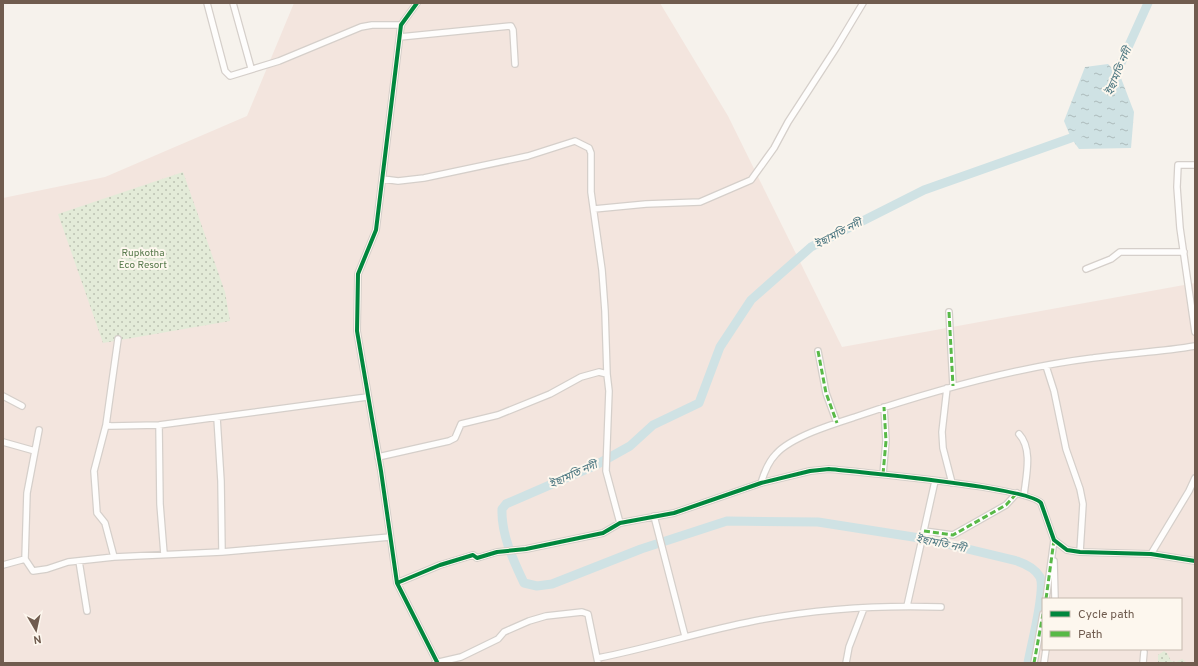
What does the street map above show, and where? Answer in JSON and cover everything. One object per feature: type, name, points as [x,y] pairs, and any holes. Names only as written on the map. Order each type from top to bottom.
[{"type":"street","points":[[207,3],[227,74],[234,75],[251,68],[279,61],[361,27],[401,24]]},
{"type":"street","points":[[233,3],[251,68]]},
{"type":"street","points":[[417,3],[401,24],[376,230],[358,274],[357,331],[397,583],[436,662],[461,657],[498,640],[504,632],[529,621],[546,616],[582,612],[588,614],[598,660],[685,636],[755,621],[820,610],[907,606],[941,607]]},
{"type":"street","points":[[594,209],[633,205],[700,202],[751,180],[774,148],[788,122],[833,54],[863,3]]},
{"type":"street","points":[[400,37],[511,26],[514,30],[515,64]]},
{"type":"street","points":[[383,179],[398,181],[424,178],[528,156],[578,141],[589,148],[591,153],[591,192],[605,311],[609,391],[606,471],[620,523]]},
{"type":"street","points":[[1195,165],[1180,164],[1177,167],[1179,214],[1195,332]]},
{"type":"street","points":[[1086,269],[1111,259],[1120,252],[1184,252]]},
{"type":"street","points":[[949,312],[953,386]]},
{"type":"street","points":[[114,557],[105,523],[97,513],[94,471],[106,425],[118,339]]},
{"type":"street","points":[[761,483],[764,473],[776,453],[798,439],[837,423],[884,407],[953,386],[1046,366],[1092,358],[1164,351],[1195,346]]},
{"type":"street","points":[[818,351],[826,393],[837,423]]},
{"type":"street","points":[[1046,366],[1054,391],[1066,449],[1079,484],[1084,504],[1080,552]]},
{"type":"street","points":[[378,457],[449,441],[455,438],[461,424],[498,415],[550,394],[581,377],[599,372],[607,374]]},
{"type":"street","points":[[947,388],[942,432],[943,448],[952,483]]},
{"type":"street","points":[[3,396],[22,406]]},
{"type":"street","points":[[106,425],[159,425],[367,397]]},
{"type":"street","points":[[884,407],[886,441],[884,474]]},
{"type":"street","points":[[217,418],[221,481],[222,552]]},
{"type":"street","points":[[159,425],[160,504],[164,554]]},
{"type":"street","points":[[38,430],[27,493],[25,559],[33,571],[48,569],[79,561],[114,557],[222,552],[390,537]]},
{"type":"street","points":[[1018,434],[1022,438],[1027,453],[1024,494]]},
{"type":"street","points":[[3,442],[35,451]]},
{"type":"street","points":[[397,583],[461,557],[473,555],[477,558],[507,550],[526,549],[603,532],[620,523],[700,505],[761,483],[829,469],[884,474],[1024,494],[1041,503],[1055,542],[1055,598]]},
{"type":"street","points":[[1151,554],[1189,491],[1195,478]]},
{"type":"street","points":[[907,606],[935,481]]},
{"type":"street","points":[[924,531],[953,535],[1006,505],[1017,493]]},
{"type":"street","points":[[654,516],[685,636]]},
{"type":"street","points":[[1055,542],[1067,550],[1080,552],[1151,554],[1195,561]]},
{"type":"street","points":[[1046,598],[1055,542]]},
{"type":"street","points":[[3,565],[25,559]]},
{"type":"street","points":[[79,561],[88,611]]},
{"type":"street","points":[[846,663],[849,647],[864,608]]},
{"type":"street","points":[[1034,663],[1042,619]]},
{"type":"street","points":[[1044,663],[1046,650]]},
{"type":"street","points":[[1143,663],[1144,652]]},
{"type":"shaded area","points":[[294,3],[660,3],[728,116],[842,347],[1195,283],[1195,663],[3,663],[3,198],[105,177],[247,116]]},
{"type":"green space","name":"Rupkotha Eco Resort","points":[[183,172],[225,292],[230,321],[103,343],[58,214]]},
{"type":"green space","points":[[1164,651],[1167,653],[1171,661],[1176,662],[1182,659],[1187,663],[1158,663],[1158,655]]},
{"type":"water","points":[[1108,64],[1121,78],[1134,112],[1131,148],[1079,149],[1071,138],[1064,121],[1085,67]]},
{"type":"waterway","name":"ইছামতি নদী","points":[[1112,83],[1148,3]]},
{"type":"waterway","name":"ইছামতি নদী","points":[[1028,663],[1040,605],[1041,584],[1040,577],[1036,571],[1017,561],[926,539],[818,522],[727,521],[641,549],[552,584],[537,586],[524,583],[512,556],[503,528],[502,509],[506,504],[596,465],[630,446],[653,425],[699,403],[720,347],[751,300],[811,247],[924,190],[1071,138],[1081,132]]},
{"type":"marked path","points":[[949,312],[953,386]]},
{"type":"marked path","points":[[818,351],[826,393],[837,423]]},
{"type":"marked path","points":[[883,474],[886,441],[884,407]]},
{"type":"marked path","points":[[924,531],[953,535],[1006,505],[1017,493]]},
{"type":"marked path","points":[[1046,598],[1054,540]]},
{"type":"marked path","points":[[1034,663],[1042,619]]},
{"type":"cycle path","points":[[417,3],[401,25],[376,230],[358,274],[357,331],[381,471],[397,583],[437,662]]},
{"type":"cycle path","points":[[397,583],[440,565],[473,555],[477,558],[497,552],[526,549],[603,533],[620,523],[674,513],[761,483],[810,471],[829,469],[941,481],[1007,491],[1029,497],[1041,503],[1054,540],[1067,550],[1080,552],[1151,554],[1195,561]]}]
